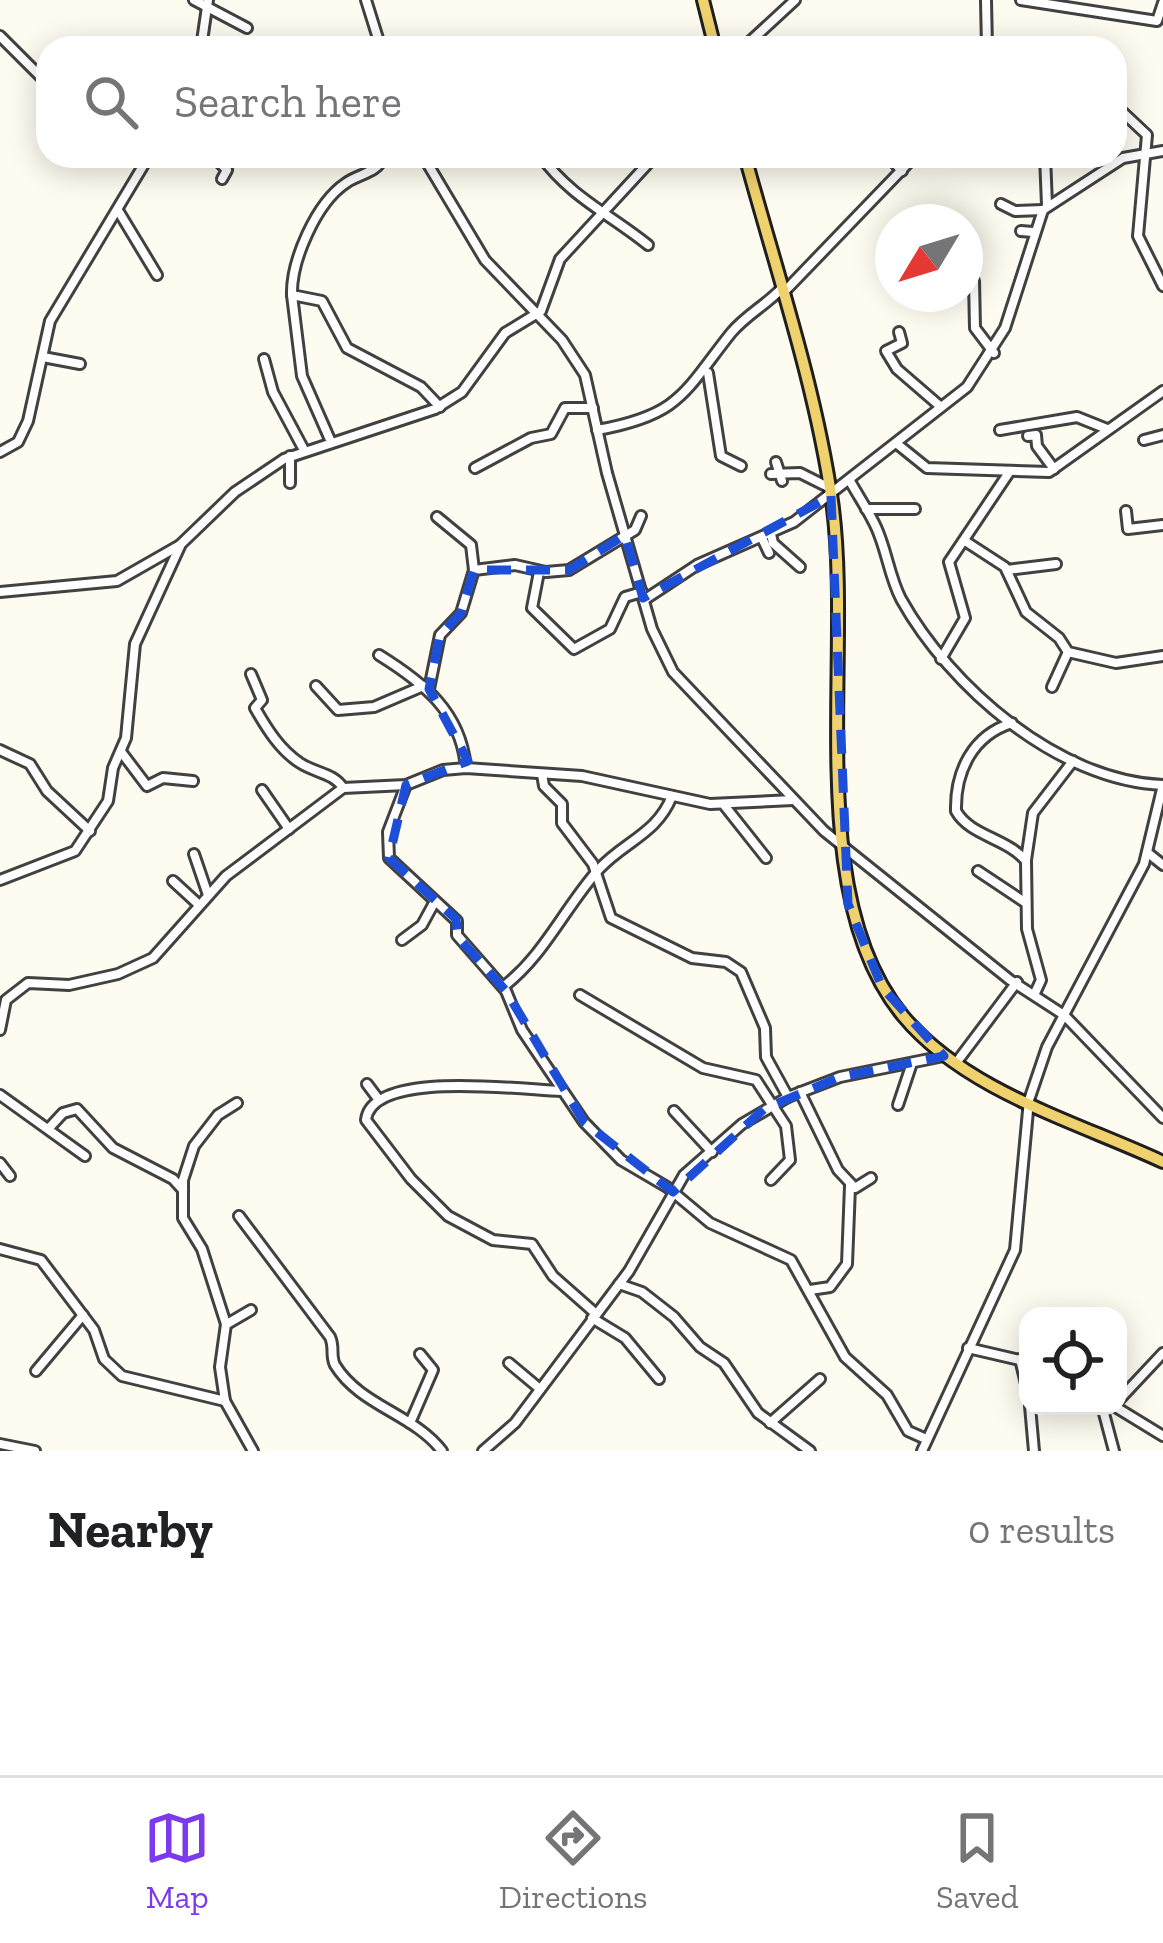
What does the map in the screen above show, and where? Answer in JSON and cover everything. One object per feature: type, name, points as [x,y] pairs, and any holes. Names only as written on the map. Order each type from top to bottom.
[{"type":"main road","points":[[703,0],[712,36]]},
{"type":"main road","points":[[748,168],[819,426],[831,492],[842,603],[843,843],[848,904],[864,954],[902,1014],[944,1056],[1163,1162]]},
{"type":"street","points":[[194,0],[208,3],[247,28]]},
{"type":"street","points":[[366,0],[377,36]]},
{"type":"street","points":[[756,36],[794,0]]},
{"type":"street","points":[[986,0],[987,36]]},
{"type":"street","points":[[1021,0],[1157,21],[1163,3]]},
{"type":"street","points":[[203,36],[208,3]]},
{"type":"street","points":[[0,36],[36,72]]},
{"type":"street","points":[[1127,116],[1147,135],[1138,236],[1163,286]]},
{"type":"street","points":[[1127,158],[1163,151]]},
{"type":"street","points":[[0,452],[21,437],[50,321],[119,212],[140,168]]},
{"type":"street","points":[[222,179],[225,168]]},
{"type":"street","points":[[332,442],[302,376],[293,272],[320,213],[342,186],[376,168]]},
{"type":"street","points":[[430,168],[485,260],[579,363],[660,653],[673,672],[794,800],[1064,1015],[1162,1114]]},
{"type":"street","points":[[550,168],[599,212],[648,245]]},
{"type":"street","points":[[0,592],[117,581],[176,550],[235,492],[290,456],[440,406],[462,392],[505,333],[536,313],[560,259],[643,168]]},
{"type":"street","points":[[899,168],[902,171]]},
{"type":"street","points":[[597,430],[671,404],[708,371],[740,324],[782,291],[905,168]]},
{"type":"street","points":[[539,572],[532,608],[574,649],[610,629],[625,597],[643,596],[697,565],[766,536],[850,481],[967,387],[994,353],[1045,208],[1046,168]]},
{"type":"street","points":[[1001,204],[1015,211],[1045,208],[1108,168]]},
{"type":"street","points":[[119,212],[157,275]]},
{"type":"street","points":[[1021,231],[1033,232]]},
{"type":"street","points":[[292,295],[322,301],[346,348],[421,387],[440,406]]},
{"type":"street","points":[[975,312],[975,328],[994,353]]},
{"type":"street","points":[[899,332],[902,343],[886,351],[897,369],[940,407]]},
{"type":"street","points":[[43,357],[80,364]]},
{"type":"street","points":[[264,359],[273,392],[304,449]]},
{"type":"street","points":[[708,371],[721,456],[741,466]]},
{"type":"street","points":[[896,443],[927,468],[1054,470],[1163,391]]},
{"type":"street","points":[[475,468],[531,438],[551,434],[566,408],[593,408]]},
{"type":"street","points":[[1000,430],[1077,417],[1107,429]]},
{"type":"street","points":[[1028,436],[1036,435],[1054,470]]},
{"type":"street","points":[[1144,440],[1163,435]]},
{"type":"street","points":[[290,456],[290,482]]},
{"type":"street","points":[[941,659],[965,618],[949,568],[1010,471]]},
{"type":"street","points":[[777,472],[800,473],[831,492]]},
{"type":"street","points":[[850,481],[896,587],[941,659],[1012,723],[1073,760],[1116,779],[1163,785],[1159,836],[1064,1015],[1030,1100],[1015,1250],[922,1451]]},
{"type":"street","points":[[866,509],[915,508]]},
{"type":"street","points":[[1126,511],[1128,529],[1163,525]]},
{"type":"street","points":[[474,570],[515,565],[539,572],[582,565],[637,527],[641,516]]},
{"type":"street","points":[[427,687],[440,635],[461,613],[474,570],[471,545],[436,518]]},
{"type":"street","points":[[766,536],[769,553]]},
{"type":"street","points":[[766,536],[800,567]]},
{"type":"street","points":[[965,541],[1007,570],[1026,612],[1055,634],[1067,652],[1116,663],[1163,656]]},
{"type":"street","points":[[0,880],[75,851],[108,801],[113,768],[122,753],[135,644],[176,550]]},
{"type":"street","points":[[1007,570],[1056,564]]},
{"type":"street","points":[[1052,687],[1067,652]]},
{"type":"street","points":[[379,656],[427,687],[454,722],[466,768]]},
{"type":"street","points":[[251,674],[262,700],[255,708],[273,737],[295,759],[336,778],[343,788]]},
{"type":"street","points":[[316,686],[338,710],[374,707],[427,687]]},
{"type":"street","points":[[1012,723],[992,730],[970,749],[956,811],[962,821],[1001,840],[1026,861]]},
{"type":"street","points":[[0,750],[30,764],[47,791],[90,831]]},
{"type":"street","points":[[122,753],[147,786],[163,778],[193,781]]},
{"type":"street","points":[[1035,993],[1041,980],[1028,935],[1026,861],[1033,813],[1053,794],[1073,760]]},
{"type":"street","points":[[0,1030],[3,1007],[28,982],[68,985],[145,962],[208,895],[343,788],[406,785],[443,770],[466,768],[582,776],[724,805],[794,800]]},
{"type":"street","points":[[542,774],[546,788],[562,804],[562,823],[577,836],[616,922],[692,958],[725,962],[741,972],[765,1028],[766,1057],[788,1097]]},
{"type":"street","points":[[406,785],[388,832],[388,855],[455,919],[458,937],[503,987],[522,1030],[554,1069],[561,1091],[621,1160],[710,1222],[791,1261],[845,1357],[886,1395],[908,1430],[926,1439]]},
{"type":"street","points":[[262,790],[289,829]]},
{"type":"street","points":[[503,987],[525,970],[596,872],[656,827],[672,796]]},
{"type":"street","points":[[724,805],[766,858]]},
{"type":"street","points":[[1148,853],[1163,865]]},
{"type":"street","points":[[194,854],[208,895]]},
{"type":"street","points":[[978,871],[1027,904]]},
{"type":"street","points":[[173,881],[199,904]]},
{"type":"street","points":[[403,940],[422,925],[434,903]]},
{"type":"street","points":[[956,1063],[1017,982]]},
{"type":"street","points":[[580,995],[703,1068],[756,1080],[786,1126],[790,1157],[771,1180]]},
{"type":"street","points":[[483,1451],[515,1423],[619,1284],[673,1192],[754,1114],[857,1072],[911,1066],[944,1056]]},
{"type":"street","points":[[898,1105],[911,1066]]},
{"type":"street","points":[[367,1084],[379,1100]]},
{"type":"street","points":[[561,1091],[418,1084],[379,1100],[367,1112],[371,1129],[434,1204],[493,1240],[532,1244],[553,1276],[624,1338],[659,1379]]},
{"type":"street","points":[[800,1092],[811,1121],[850,1186],[845,1271],[830,1287],[808,1290]]},
{"type":"street","points":[[0,1095],[85,1156]]},
{"type":"street","points":[[237,1103],[197,1139],[183,1190],[184,1221],[202,1249],[226,1324],[220,1366],[225,1401],[253,1451]]},
{"type":"street","points":[[50,1127],[63,1113],[77,1109],[113,1148],[160,1171],[183,1190]]},
{"type":"street","points":[[674,1111],[712,1152]]},
{"type":"street","points":[[0,1163],[10,1176]]},
{"type":"street","points":[[850,1186],[858,1188],[871,1178]]},
{"type":"street","points":[[239,1216],[330,1337],[333,1363],[359,1391],[410,1423],[442,1451]]},
{"type":"street","points":[[0,1249],[41,1261],[83,1315],[104,1359],[122,1376],[225,1401]]},
{"type":"street","points":[[619,1284],[641,1292],[724,1363],[746,1400],[810,1451]]},
{"type":"street","points":[[226,1324],[251,1310]]},
{"type":"street","points":[[36,1371],[83,1315]]},
{"type":"street","points":[[968,1348],[1019,1359]]},
{"type":"street","points":[[1127,1392],[1163,1353]]},
{"type":"street","points":[[410,1423],[433,1370],[420,1354]]},
{"type":"street","points":[[509,1363],[540,1389]]},
{"type":"street","points":[[770,1423],[820,1379]]},
{"type":"street","points":[[1127,1411],[1163,1436]]},
{"type":"street","points":[[1031,1415],[1034,1451]]},
{"type":"street","points":[[1104,1415],[1114,1451]]},
{"type":"street","points":[[0,1444],[35,1451]]},
{"type":"highlighted area","points":[[831,496],[848,904],[882,987],[944,1056],[840,1077],[764,1109],[673,1192],[584,1122],[506,991],[458,937],[456,919],[389,858],[406,785],[468,761],[429,689],[440,635],[461,613],[474,570],[569,570],[625,535],[643,598]]}]
